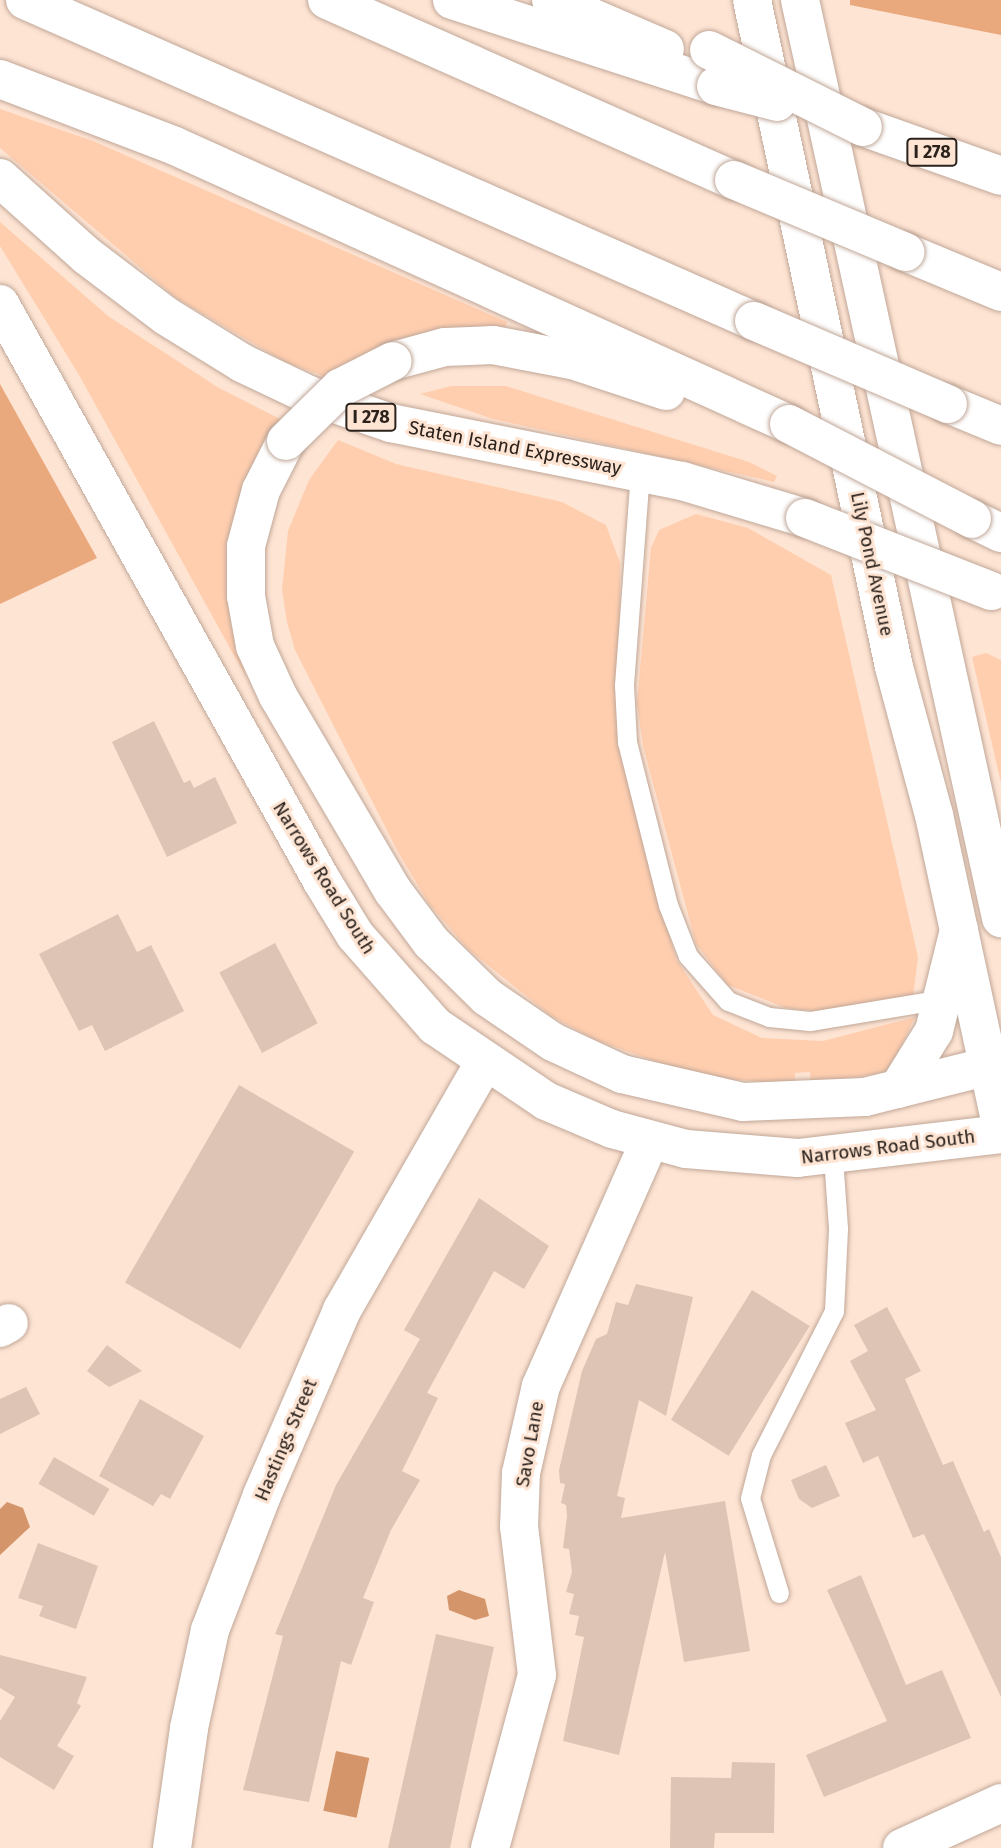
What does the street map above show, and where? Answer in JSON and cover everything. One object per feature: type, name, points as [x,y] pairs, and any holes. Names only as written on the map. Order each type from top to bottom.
[{"type":"main road","points":[[25,0],[754,321],[1001,426]]},
{"type":"main road","points":[[327,0],[734,180],[1001,292]]},
{"type":"main road","name":"I 278","points":[[452,0],[712,68],[863,127],[1001,176]]},
{"type":"main road","points":[[551,0],[712,68]]},
{"type":"main road","points":[[612,0],[712,68]]},
{"type":"main road","name":"Lily Pond Avenue","points":[[752,0],[894,667],[995,1065],[1001,1126]]},
{"type":"main road","points":[[800,0],[1001,918]]},
{"type":"main road","points":[[0,79],[175,146],[986,526]]},
{"type":"main road","name":"Staten Island Expressway","points":[[0,178],[125,287],[206,342],[276,381],[391,423],[639,472],[805,519],[996,593]]},
{"type":"main road","name":"Narrows Road South","points":[[0,304],[355,935],[435,1026],[484,1063],[546,1101],[650,1140],[764,1158],[833,1157],[1001,1134]]},
{"type":"main road","points":[[792,433],[572,360],[467,345],[393,361],[340,388],[286,442],[261,490],[246,546],[246,596],[256,646],[278,696],[374,859],[455,968],[553,1042],[661,1087],[787,1104],[898,1089],[995,1065]]},
{"type":"main road","points":[[898,1089],[924,1054],[943,999],[959,930]]},
{"type":"main road","name":"Hastings Street","points":[[172,1848],[189,1728],[210,1630],[262,1494],[342,1310],[484,1063]]},
{"type":"main road","name":"Savo Lane","points":[[490,1848],[537,1675],[519,1527],[521,1473],[541,1386],[650,1140]]},
{"type":"main road","points":[[902,1848],[1001,1803]]},
{"type":"lane","points":[[639,472],[624,685],[627,742],[668,905],[688,956],[728,1001],[769,1017],[810,1021],[943,999]]},
{"type":"lane","points":[[779,1592],[751,1499],[761,1455],[834,1311],[838,1228],[833,1157]]},
{"type":"shaded area","points":[[850,0],[1001,0],[1001,35],[850,5]]},
{"type":"shaded area","points":[[0,109],[93,141],[507,322],[504,331],[326,377],[285,362],[176,298],[0,148]]},
{"type":"shaded area","points":[[0,222],[108,316],[219,388],[284,421],[247,478],[228,551],[231,625],[246,677],[79,375],[0,246]]},
{"type":"shaded area","points":[[0,384],[97,558],[0,604]]},
{"type":"shaded area","points":[[451,386],[506,386],[749,462],[777,476],[774,482],[493,419],[420,394]]},
{"type":"shaded area","points":[[338,440],[396,464],[562,502],[606,525],[620,563],[619,743],[676,959],[713,1015],[762,1038],[823,1041],[915,1017],[889,1072],[811,1084],[810,1072],[795,1073],[795,1084],[712,1078],[677,1069],[598,1041],[551,1016],[468,949],[429,904],[398,852],[295,650],[287,622],[282,589],[288,531],[309,480]]},
{"type":"shaded area","points":[[696,514],[748,528],[831,575],[918,957],[913,997],[816,1011],[786,1008],[728,985],[696,944],[643,746],[637,703],[651,548],[659,530]]},
{"type":"shaded area","points":[[986,653],[1001,660],[1001,783],[972,657]]},
{"type":"shaded area","points":[[7,1502],[23,1508],[30,1527],[0,1555],[0,1509]]},
{"type":"shaded area","points":[[459,1590],[485,1599],[489,1616],[475,1620],[449,1610],[447,1596]]},
{"type":"shaded area","points":[[336,1751],[369,1758],[357,1818],[323,1811]]},
{"type":"building","points":[[154,721],[184,783],[190,780],[194,788],[215,777],[237,823],[167,857],[112,742]]},
{"type":"building","points":[[118,914],[137,952],[151,945],[184,1011],[105,1051],[92,1025],[79,1031],[39,954]]},
{"type":"building","points":[[275,943],[318,1023],[262,1053],[219,973]]},
{"type":"building","points":[[239,1085],[354,1152],[240,1349],[125,1282]]},
{"type":"building","points":[[479,1198],[549,1246],[524,1289],[494,1271],[427,1393],[438,1398],[402,1471],[420,1480],[391,1530],[363,1598],[374,1602],[351,1665],[341,1661],[309,1802],[243,1790],[283,1636],[275,1634],[336,1485],[420,1339],[404,1330]]},
{"type":"building","points":[[636,1284],[693,1297],[666,1416],[639,1400],[617,1496],[625,1498],[621,1518],[725,1501],[750,1651],[684,1662],[665,1552],[619,1755],[563,1741],[584,1637],[575,1635],[579,1616],[569,1614],[574,1594],[566,1592],[572,1572],[569,1549],[563,1548],[567,1516],[566,1505],[561,1503],[565,1484],[560,1483],[559,1470],[582,1371],[596,1339],[607,1334],[616,1302],[628,1305]]},
{"type":"building","points":[[752,1290],[810,1326],[729,1456],[671,1420]]},
{"type":"building","points":[[887,1307],[921,1371],[905,1379],[943,1465],[953,1461],[984,1532],[989,1529],[1001,1557],[1001,1697],[924,1534],[913,1538],[878,1456],[863,1463],[845,1423],[876,1410],[850,1361],[868,1351],[854,1325]]},
{"type":"building","points":[[107,1345],[142,1371],[109,1387],[87,1371]]},
{"type":"building","points":[[26,1387],[40,1414],[0,1434],[0,1399]]},
{"type":"building","points":[[140,1399],[204,1436],[170,1499],[161,1494],[153,1506],[99,1476]]},
{"type":"building","points":[[54,1457],[109,1489],[94,1516],[38,1484]]},
{"type":"building","points":[[826,1465],[840,1496],[812,1508],[799,1499],[791,1480]]},
{"type":"building","points":[[38,1543],[98,1566],[76,1629],[39,1616],[43,1606],[18,1598]]},
{"type":"building","points":[[861,1575],[906,1685],[942,1670],[971,1738],[824,1797],[806,1755],[887,1721],[827,1590]]},
{"type":"building","points":[[436,1634],[494,1647],[450,1848],[388,1848]]},
{"type":"building","points":[[0,1655],[87,1677],[77,1703],[81,1706],[57,1746],[74,1756],[54,1790],[0,1757],[0,1721],[15,1697],[0,1688]]},
{"type":"building","points":[[732,1762],[775,1763],[774,1833],[715,1833],[714,1848],[670,1848],[671,1777],[731,1778]]}]
